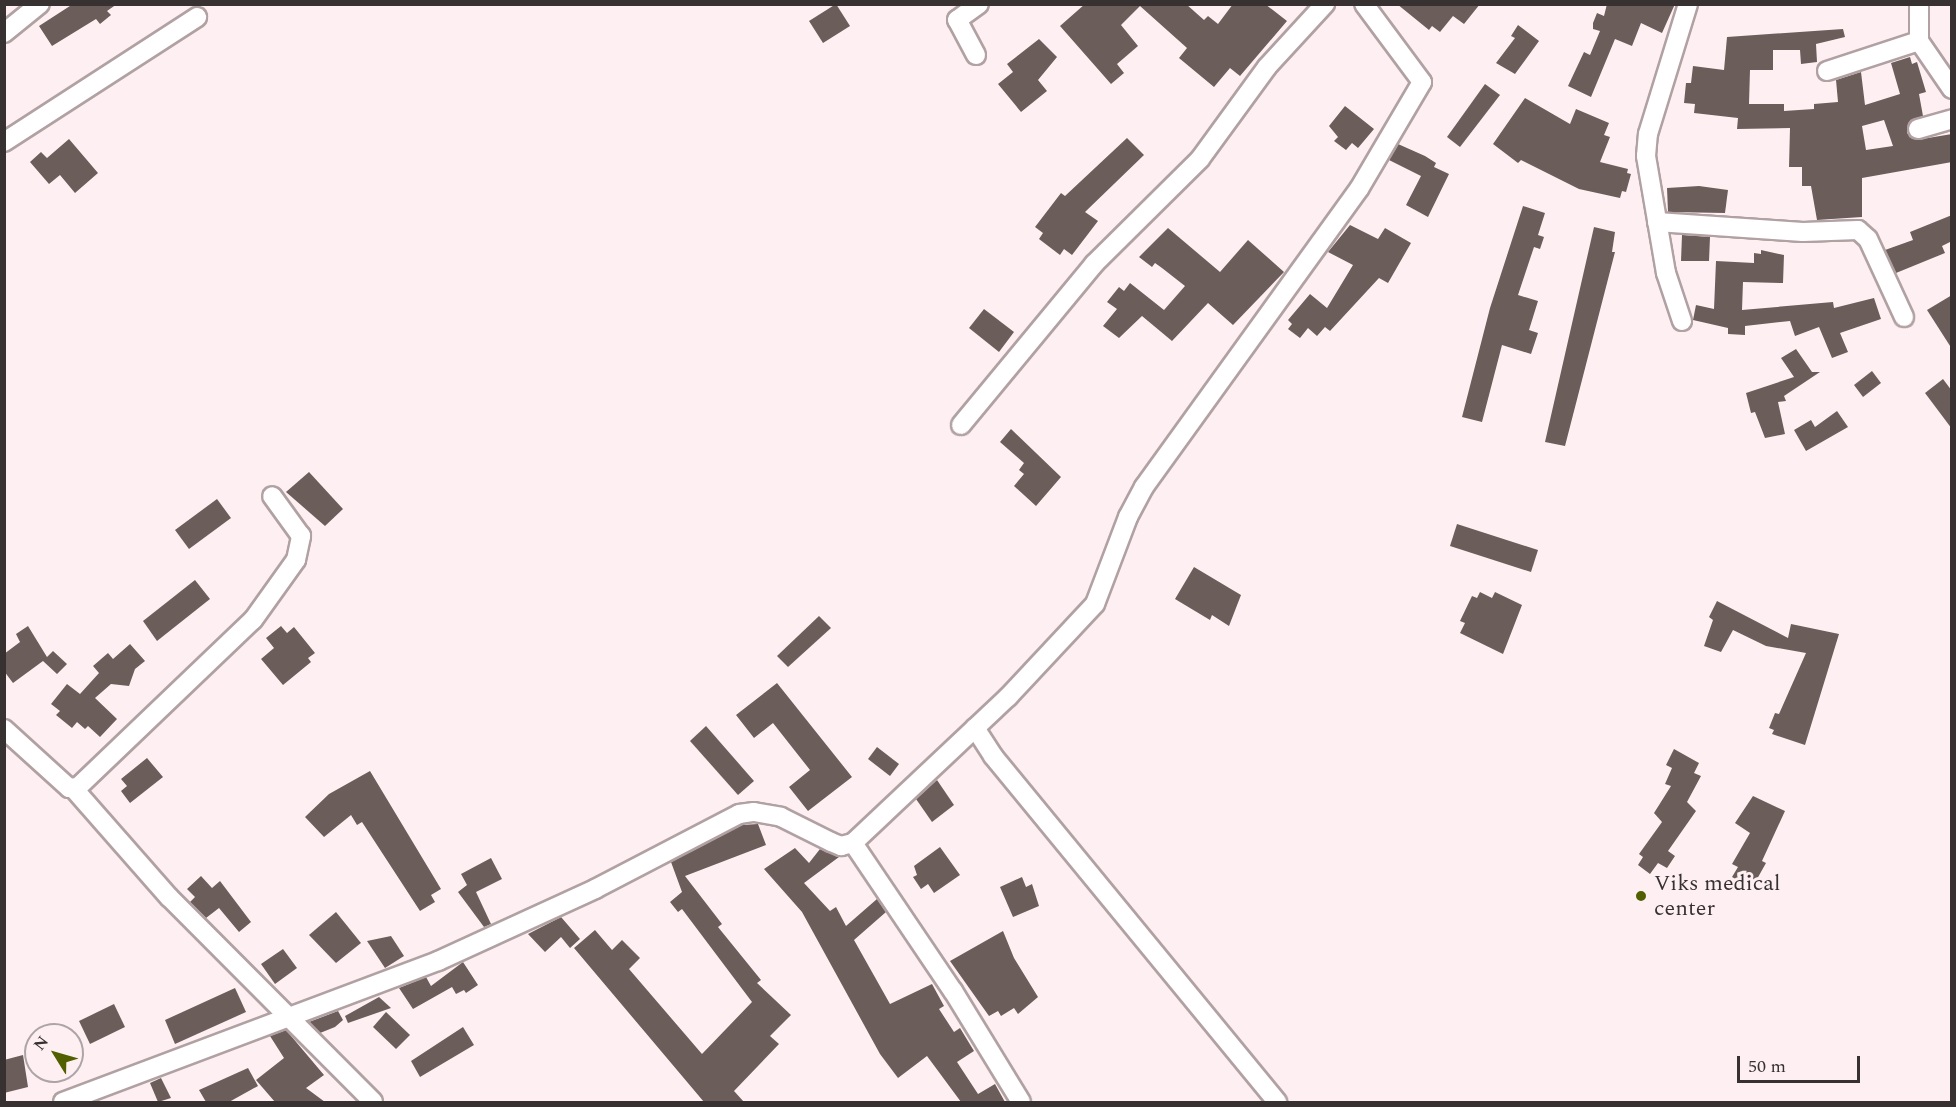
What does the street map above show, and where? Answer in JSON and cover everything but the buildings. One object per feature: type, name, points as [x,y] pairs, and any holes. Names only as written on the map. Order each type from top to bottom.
[{"type":"street","points":[[4,33],[40,4]]},
{"type":"street","points":[[976,55],[957,20],[979,4]]},
{"type":"street","points":[[961,425],[1094,264],[1200,159],[1267,67],[1325,4]]},
{"type":"street","points":[[63,1102],[438,961],[594,889],[739,814],[754,812],[781,817],[841,846],[853,843],[975,728],[1095,604],[1128,517],[1144,486],[1308,263],[1359,189],[1421,84],[1364,4]]},
{"type":"street","points":[[1682,321],[1666,273],[1646,156],[1648,134],[1688,4]]},
{"type":"street","points":[[1919,4],[1919,42],[1952,89]]},
{"type":"street","points":[[4,142],[198,17]]},
{"type":"street","points":[[1827,71],[1919,42]]},
{"type":"street","points":[[1918,129],[1952,119]]},
{"type":"street","points":[[1657,222],[1803,232],[1858,230],[1868,239],[1904,317]]},
{"type":"street","points":[[74,789],[253,620],[296,560],[301,536],[272,496]]},
{"type":"street","points":[[975,728],[993,756],[1277,1102]]},
{"type":"street","points":[[4,729],[74,789],[169,897],[373,1102]]},
{"type":"street","points":[[853,843],[953,991],[1021,1102]]},
{"type":"place","name":"Viks medical center","points":[[1641,896]]}]
